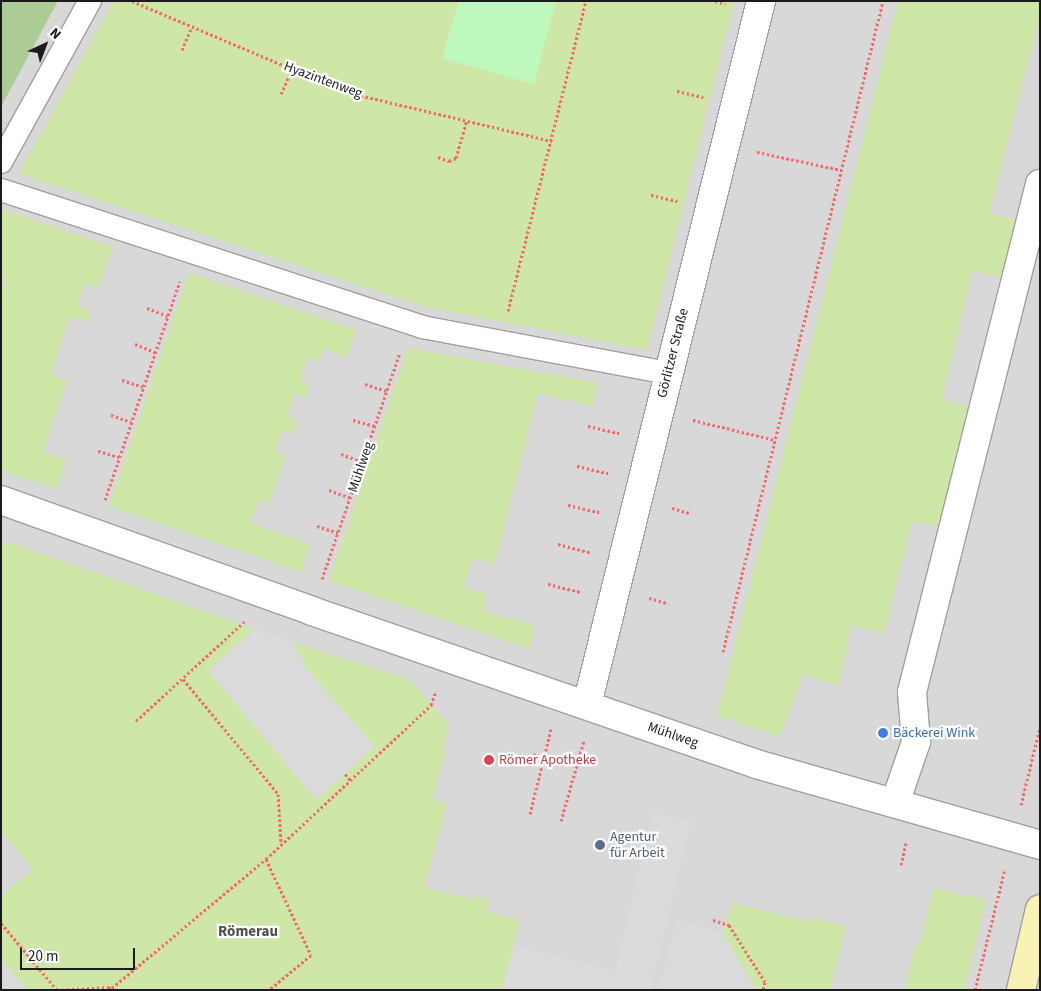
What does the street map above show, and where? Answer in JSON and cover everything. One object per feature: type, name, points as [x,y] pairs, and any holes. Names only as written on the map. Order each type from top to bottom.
[{"type":"main road","points":[[1021,990],[1040,909]]},
{"type":"street","name":"Görlitzer Straße","points":[[590,706],[658,412],[761,1]]},
{"type":"street","points":[[895,802],[916,742],[912,692],[1040,184]]},
{"type":"street","name":"Mühlweg","points":[[1,500],[312,611],[756,764],[895,802],[1040,845]]},
{"type":"lane","points":[[1,162],[90,1]]},
{"type":"lane","points":[[1,190],[410,324],[668,373]]},
{"type":"path","name":"Hyazintenweg","points":[[132,1],[346,92],[552,141]]},
{"type":"path","points":[[500,342],[586,1]]},
{"type":"path","points":[[723,652],[883,1]]},
{"type":"path","points":[[182,50],[192,27]]},
{"type":"path","points":[[281,94],[292,69]]},
{"type":"path","points":[[438,157],[449,161],[456,158],[467,120]]},
{"type":"path","points":[[725,144],[841,170]]},
{"type":"path","points":[[93,534],[189,252]]},
{"type":"path","points":[[147,308],[168,316]]},
{"type":"path","name":"Mühlweg","points":[[312,611],[410,324]]},
{"type":"path","points":[[135,344],[156,352]]},
{"type":"path","points":[[122,380],[143,387]]},
{"type":"path","points":[[365,384],[387,391]]},
{"type":"path","points":[[658,412],[775,440]]},
{"type":"path","points":[[110,415],[132,422]]},
{"type":"path","points":[[353,420],[375,426]]},
{"type":"path","points":[[98,451],[119,458]]},
{"type":"path","points":[[341,454],[362,462]]},
{"type":"path","points":[[329,490],[351,498]]},
{"type":"path","points":[[317,526],[338,533]]},
{"type":"path","points":[[136,721],[272,596]]},
{"type":"path","points":[[1,923],[56,990],[113,989],[266,859],[432,705],[448,657]]},
{"type":"path","points":[[183,679],[278,794],[282,844]]},
{"type":"path","points":[[530,814],[559,696]]},
{"type":"path","points":[[561,821],[590,706]]},
{"type":"path","points":[[533,754],[544,757]]},
{"type":"path","points":[[344,774],[350,780]]},
{"type":"path","points":[[266,859],[311,955],[269,990]]},
{"type":"path","points":[[713,920],[729,926],[765,982],[763,990]]},
{"type":"shaded area","points":[[1,1],[1040,1],[1040,990],[1,990]]},
{"type":"shaded area","points":[[255,629],[293,642],[306,668],[375,747],[316,800],[208,671]]},
{"type":"shaded area","points":[[653,812],[691,822],[650,990],[502,990],[514,946],[615,971]]},
{"type":"shaded area","points":[[677,920],[722,933],[755,987],[754,990],[659,990]]},
{"type":"shaded area","points":[[1,960],[27,990],[1,990]]},
{"type":"green space","points":[[1,1],[58,1],[1,107]]},
{"type":"green space","points":[[114,1],[734,1],[647,350],[426,307],[19,174]]},
{"type":"green space","points":[[459,1],[556,1],[534,84],[442,58]]},
{"type":"green space","points":[[898,1],[1040,1],[1040,16],[989,214],[1017,220],[1004,278],[972,271],[942,400],[973,407],[944,527],[912,521],[884,633],[852,625],[838,686],[803,674],[780,737],[717,716]]},
{"type":"green space","points":[[1,209],[113,247],[98,288],[85,283],[77,305],[91,310],[87,322],[70,317],[51,375],[67,381],[43,452],[66,460],[57,489],[1,470],[1,293],[5,281],[1,280]]},
{"type":"green space","points":[[189,273],[356,330],[347,357],[323,348],[318,361],[307,358],[300,381],[310,385],[306,397],[295,393],[287,416],[298,420],[293,434],[282,431],[275,452],[286,455],[270,503],[259,500],[250,523],[310,544],[301,572],[109,506]]},
{"type":"green space","points":[[408,348],[599,383],[592,406],[538,393],[495,564],[472,559],[464,587],[487,594],[483,611],[534,625],[530,649],[329,581]]},
{"type":"green space","points":[[1,542],[11,543],[255,629],[208,671],[375,747],[306,668],[293,642],[410,680],[449,725],[443,750],[445,751],[433,800],[447,804],[424,888],[475,900],[476,896],[490,900],[487,912],[520,920],[502,990],[27,990],[1,960],[1,896],[33,869],[1,831]]},
{"type":"green space","points":[[934,888],[986,900],[964,990],[905,990],[916,943],[920,944]]},
{"type":"green space","points":[[732,903],[810,922],[812,918],[846,926],[830,990],[754,990],[755,987],[722,933]]},
{"type":"place","name":"Bäckerei Wink","points":[[883,733]]},
{"type":"place","name":"Römer Apotheke","points":[[489,760]]},
{"type":"place","name":"Agentur für Arbeit","points":[[600,845]]},
{"type":"district","name":"Römerau","points":[[248,932]]}]
